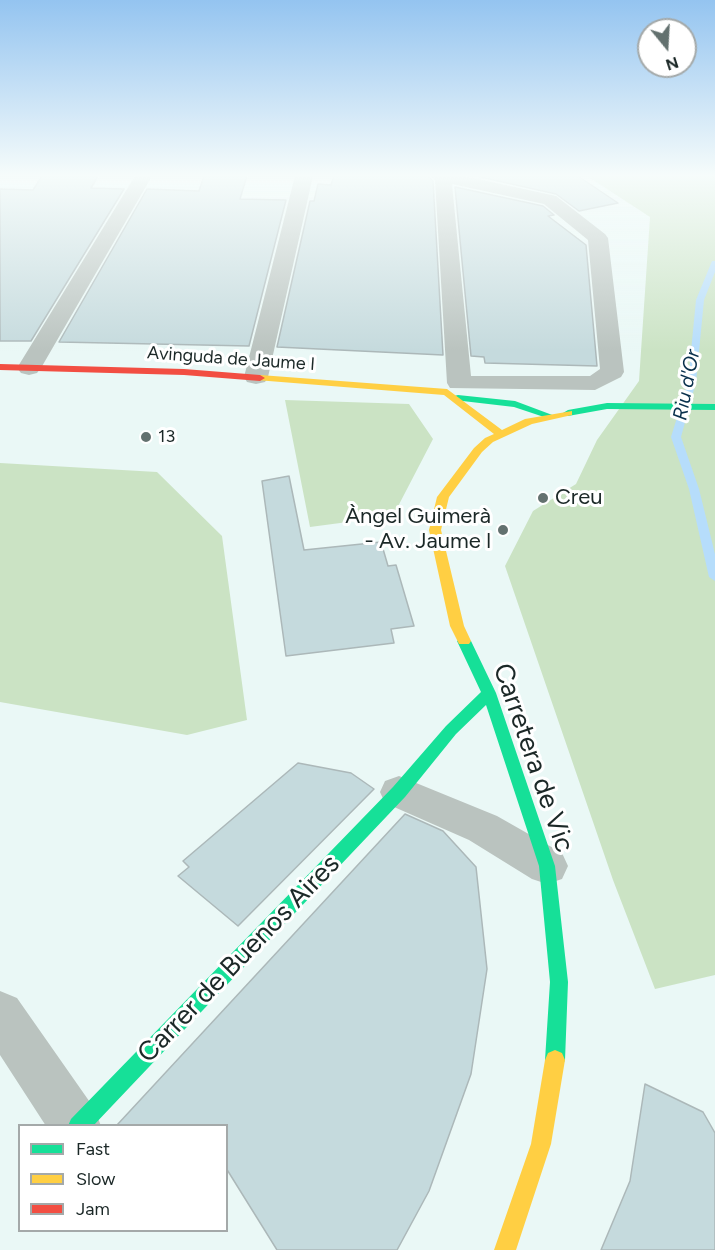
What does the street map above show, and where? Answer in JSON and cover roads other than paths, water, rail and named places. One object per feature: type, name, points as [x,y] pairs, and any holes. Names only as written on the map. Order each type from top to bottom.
[{"type":"street","points":[[29,368],[109,234]]},
{"type":"street","points":[[256,378],[290,234]]},
{"type":"street","points":[[445,234],[455,391],[501,434],[529,421],[607,406],[715,407]]},
{"type":"street","points":[[455,391],[595,383],[612,372],[598,238],[593,234]]},
{"type":"street","name":"Avinguda de Jaume I","points":[[0,367],[184,372],[455,391],[515,404],[550,416]]},
{"type":"street","name":"Carretera de Vic","points":[[501,434],[478,450],[443,497],[435,530],[458,626],[489,693],[530,809],[547,867],[559,982],[556,1058],[540,1143],[505,1250]]},
{"type":"street","name":"Carrer de Buenos Aires","points":[[78,1124],[399,792],[451,730],[489,693]]},
{"type":"street","points":[[399,792],[483,828],[547,867]]},
{"type":"street","name":"Carrer de Buenos Aires","points":[[0,1014],[76,1124]]},
{"type":"waterway","name":"Riu d'Or","points":[[715,263],[700,300],[692,382],[676,437],[694,489],[715,577]]},
{"type":"place","name":"13","points":[[146,437]]},
{"type":"place","name":"Creu","points":[[543,498]]},
{"type":"place","name":"Àngel Guimerà - Av. Jaume l","points":[[503,530]]}]
